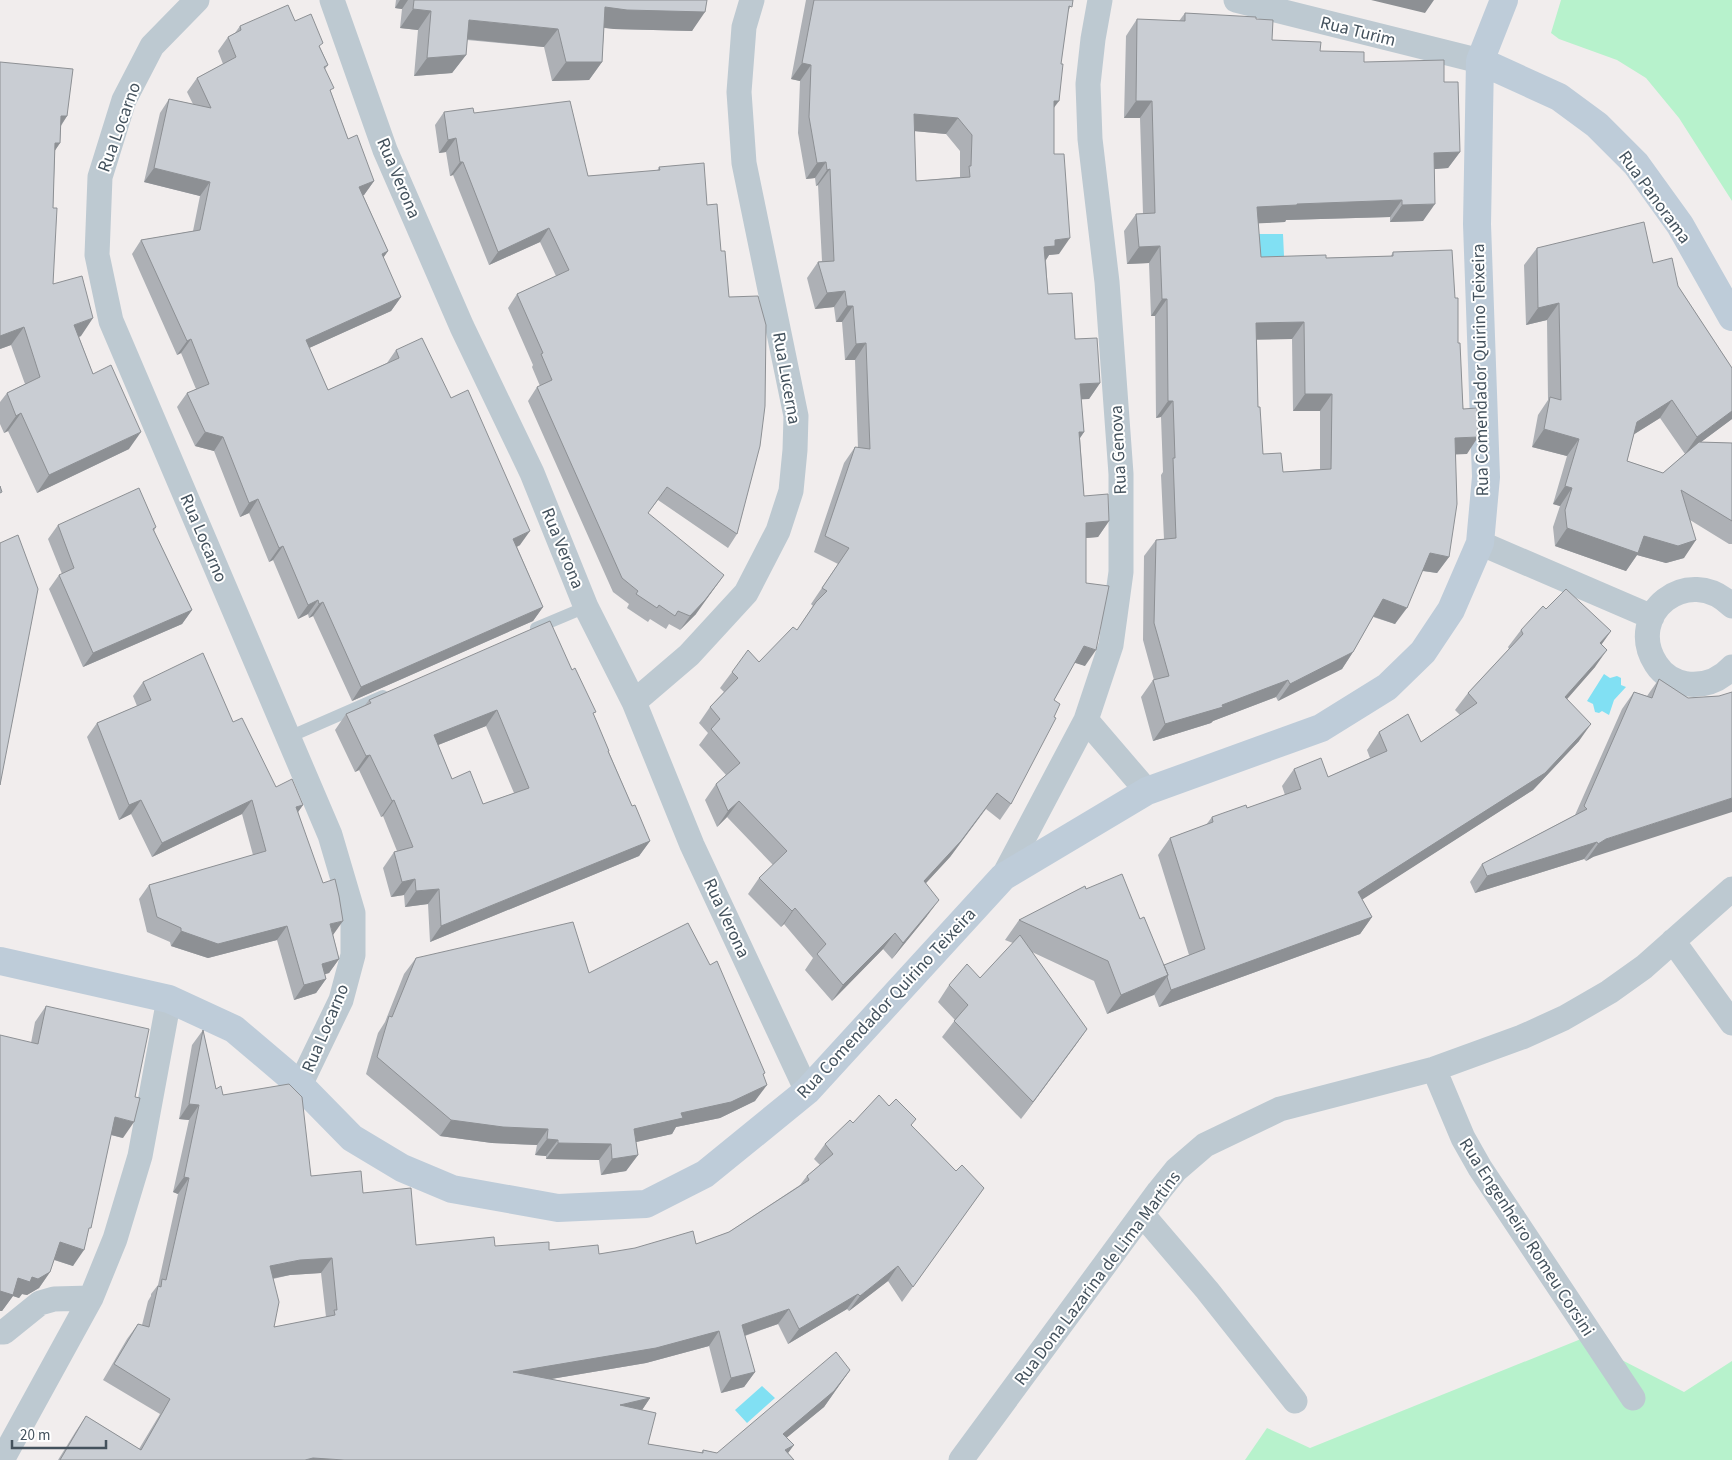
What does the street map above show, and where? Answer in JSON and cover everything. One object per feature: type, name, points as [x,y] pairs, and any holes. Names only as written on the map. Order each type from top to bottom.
[{"type":"street","name":"Rua Locarno","points":[[197,0],[152,46],[124,100],[100,176],[97,255],[111,321],[330,835],[353,913],[353,955],[340,1000],[300,1085]]},
{"type":"street","name":"Rua Verona","points":[[332,0],[385,150],[462,327],[532,473],[586,607],[634,702],[692,845],[807,1091]]},
{"type":"street","name":"Rua Lucerna","points":[[634,702],[689,655],[746,593],[778,531],[791,491],[796,416],[744,163],[739,92],[744,27],[752,0]]},
{"type":"street","name":"Rua Genova","points":[[1003,877],[1086,720],[1111,645],[1121,572],[1121,474],[1107,282],[1090,139],[1088,84],[1100,0]]},
{"type":"street","name":"Rua Turim","points":[[1236,0],[1480,61]]},
{"type":"street","points":[[1480,61],[1504,0]]},
{"type":"street","name":"Rua Panorama","points":[[1480,61],[1559,98],[1597,125],[1636,164],[1680,225],[1732,317]]},
{"type":"street","name":"Rua Comendador Quirino Teixeira","points":[[0,961],[169,999],[234,1029],[300,1085],[352,1138],[402,1168],[452,1189],[558,1208],[646,1204],[705,1174],[807,1091],[1003,877],[1148,791],[1321,728],[1387,687],[1423,652],[1446,617],[1480,544],[1486,477],[1477,224],[1480,61]]},
{"type":"street","points":[[1480,544],[1652,617]]},
{"type":"street","points":[[1732,606],[1721,596],[1709,591],[1695,588],[1682,590],[1669,596],[1659,605],[1652,617],[1648,630],[1648,644],[1655,663],[1669,677],[1682,683],[1695,685],[1709,683],[1721,677],[1732,667]]},
{"type":"street","points":[[1086,720],[1148,791]]},
{"type":"street","name":"Rua Dona Lazarina de Lima Martins","points":[[961,1460],[1176,1170],[1206,1145],[1280,1109],[1434,1069],[1522,1037],[1564,1018],[1609,992],[1644,966],[1732,889]]},
{"type":"street","points":[[1673,941],[1732,1023]]},
{"type":"street","points":[[2,1460],[91,1298],[115,1239],[140,1156],[169,999]]},
{"type":"street","name":"Rua Engenheiro Romeu Corsini","points":[[1434,1069],[1463,1138],[1480,1168],[1633,1398]]},
{"type":"street","points":[[1142,1214],[1207,1290],[1295,1401]]},
{"type":"street","points":[[0,1332],[4,1332],[40,1303],[54,1299],[91,1298]]},
{"type":"lane","points":[[523,634],[586,607]]},
{"type":"lane","points":[[289,737],[397,690]]},
{"type":"green space","points":[[1561,0],[1732,0],[1732,201],[1679,118],[1646,78],[1617,60],[1559,39],[1551,33]]},
{"type":"green space","points":[[1581,1339],[1684,1392],[1732,1361],[1732,1460],[1245,1460],[1267,1428],[1310,1448]]},
{"type":"water","points":[[1259,234],[1283,234],[1285,278],[1261,278]]},
{"type":"water","points":[[1604,674],[1610,678],[1617,676],[1621,678],[1621,685],[1626,687],[1614,700],[1609,715],[1602,711],[1599,713],[1595,712],[1593,704],[1587,701]]},
{"type":"water","points":[[762,1386],[775,1398],[747,1423],[735,1410]]},
{"type":"building","points":[[414,0],[707,0],[705,12],[627,10],[605,7],[602,62],[566,62],[558,29],[469,20],[466,55],[427,58],[431,11],[413,9]]},
{"type":"building","points":[[814,0],[1073,0],[1072,7],[1069,6],[1061,64],[1063,64],[1059,101],[1054,101],[1054,154],[1064,154],[1070,238],[1055,240],[1055,246],[1044,247],[1048,294],[1072,293],[1075,339],[1097,338],[1100,383],[1080,384],[1084,432],[1079,432],[1084,496],[1108,494],[1109,521],[1086,523],[1086,583],[1109,586],[1096,650],[1084,646],[1054,700],[1060,704],[1054,717],[1056,718],[1011,804],[997,793],[961,841],[924,881],[939,900],[903,943],[895,933],[843,985],[817,954],[826,944],[795,908],[792,911],[759,878],[787,851],[739,801],[728,811],[716,784],[740,763],[711,729],[720,719],[710,707],[738,678],[732,672],[748,650],[759,662],[793,627],[797,630],[816,602],[827,591],[822,588],[849,548],[825,536],[855,447],[870,449],[866,343],[856,344],[853,306],[847,306],[845,291],[827,293],[818,262],[834,261],[830,169],[827,170],[826,162],[817,163],[809,117],[811,65],[802,63]],"holes":[[[914,114],[958,118],[972,135],[971,166],[969,166],[970,177],[916,181]]]},
{"type":"building","points":[[288,5],[295,21],[311,14],[323,43],[319,46],[328,65],[324,67],[334,88],[330,90],[348,139],[357,135],[374,181],[359,187],[388,251],[382,254],[401,297],[306,340],[328,390],[399,358],[396,350],[422,338],[451,398],[468,390],[530,531],[513,539],[543,607],[361,687],[323,602],[319,604],[318,600],[308,605],[283,546],[279,548],[258,499],[249,503],[223,437],[205,432],[187,393],[209,384],[191,339],[187,341],[141,240],[200,230],[210,182],[154,168],[169,99],[211,108],[197,78],[236,57],[228,37],[241,30],[240,26]]},
{"type":"building","points":[[1185,13],[1256,17],[1256,19],[1273,20],[1272,40],[1321,42],[1320,51],[1364,52],[1364,62],[1444,60],[1444,82],[1458,82],[1460,152],[1434,153],[1435,204],[1402,205],[1402,200],[1257,207],[1261,257],[1326,255],[1326,258],[1393,256],[1393,252],[1452,250],[1455,298],[1458,298],[1458,343],[1460,343],[1463,409],[1477,408],[1478,437],[1455,438],[1457,504],[1449,557],[1430,553],[1407,608],[1383,599],[1353,652],[1290,684],[1288,680],[1222,705],[1223,707],[1165,724],[1153,680],[1169,676],[1154,623],[1156,540],[1176,538],[1173,401],[1168,401],[1167,299],[1162,299],[1160,246],[1139,247],[1136,214],[1155,213],[1152,101],[1136,101],[1137,19],[1185,21]],"holes":[[[1304,322],[1305,394],[1332,394],[1331,469],[1283,472],[1281,453],[1263,454],[1260,407],[1258,407],[1256,323]]]},
{"type":"building","points":[[0,62],[73,69],[67,116],[61,116],[60,143],[55,143],[53,208],[57,208],[53,284],[82,276],[93,318],[74,325],[93,374],[111,365],[141,432],[49,475],[21,413],[16,416],[7,393],[40,377],[24,327],[0,336]]},
{"type":"building","points":[[570,101],[588,176],[660,170],[659,167],[704,163],[707,205],[717,204],[721,251],[725,251],[729,297],[758,296],[766,325],[765,406],[760,446],[737,534],[667,487],[648,513],[724,575],[690,616],[678,611],[675,616],[659,605],[657,608],[636,594],[638,591],[622,578],[537,387],[552,380],[541,354],[543,353],[517,294],[569,270],[549,228],[498,252],[463,162],[460,162],[456,138],[448,140],[444,112],[473,108],[474,113]]},
{"type":"building","points":[[1644,222],[1653,263],[1672,258],[1678,286],[1732,368],[1732,411],[1697,437],[1672,400],[1637,422],[1627,461],[1663,473],[1699,442],[1732,443],[1732,521],[1681,490],[1696,540],[1678,546],[1644,536],[1638,553],[1567,528],[1565,510],[1572,488],[1565,486],[1579,439],[1544,429],[1550,397],[1561,400],[1559,303],[1538,308],[1537,248]]},
{"type":"building","points":[[139,488],[156,527],[153,529],[192,610],[93,653],[59,575],[74,568],[58,525]]},
{"type":"building","points":[[18,535],[38,589],[0,785],[0,543]]},
{"type":"building","points":[[1566,589],[1611,631],[1600,643],[1607,650],[1565,697],[1591,724],[1545,773],[1358,892],[1372,917],[1171,990],[1164,965],[1205,949],[1170,838],[1213,822],[1212,817],[1246,805],[1247,808],[1301,789],[1294,769],[1321,758],[1328,777],[1387,751],[1379,732],[1408,714],[1421,742],[1477,703],[1468,693],[1523,634],[1521,630],[1543,606],[1546,609]]},
{"type":"building","points":[[550,621],[572,670],[575,668],[596,712],[593,713],[608,751],[632,806],[635,805],[650,841],[441,926],[439,889],[416,891],[415,879],[402,882],[394,852],[413,847],[394,800],[392,801],[370,755],[366,756],[346,714],[371,703],[369,700]],"holes":[[[497,710],[529,788],[483,804],[470,771],[452,779],[434,735]]]},
{"type":"building","points":[[203,653],[233,722],[242,718],[276,787],[292,779],[303,805],[296,807],[323,883],[335,879],[343,921],[330,924],[339,959],[322,964],[326,979],[304,985],[287,926],[218,944],[181,931],[181,928],[157,917],[149,885],[266,851],[252,800],[162,843],[141,800],[129,805],[97,723],[151,700],[143,682]]},
{"type":"building","points":[[1659,679],[1688,698],[1719,696],[1732,692],[1732,798],[1606,839],[1598,844],[1597,842],[1487,876],[1482,864],[1587,809],[1584,806],[1634,692],[1652,698]]},
{"type":"building","points":[[1122,874],[1140,919],[1144,917],[1168,975],[1121,995],[1108,961],[1019,920],[1085,886],[1086,889]]},
{"type":"building","points":[[573,922],[589,973],[688,923],[710,965],[717,961],[765,1073],[763,1074],[767,1085],[731,1102],[681,1113],[683,1118],[634,1129],[638,1155],[612,1159],[611,1144],[558,1143],[558,1140],[547,1139],[548,1129],[503,1127],[451,1120],[377,1057],[389,1016],[392,1017],[416,958]]},
{"type":"building","points":[[1020,935],[1087,1029],[1033,1102],[954,1021],[968,1005],[949,985],[967,964],[980,978]]},
{"type":"building","points":[[46,1006],[149,1029],[135,1097],[140,1098],[134,1122],[115,1117],[91,1228],[89,1228],[84,1250],[60,1242],[50,1272],[38,1279],[32,1277],[30,1282],[18,1278],[13,1295],[0,1291],[0,1035],[38,1044]]},
{"type":"building","points":[[203,1030],[216,1089],[221,1086],[223,1095],[289,1084],[302,1097],[311,1176],[361,1171],[363,1193],[411,1188],[416,1245],[494,1237],[495,1246],[549,1242],[549,1250],[598,1245],[599,1254],[635,1248],[693,1231],[696,1244],[729,1232],[809,1180],[807,1176],[833,1154],[825,1144],[850,1120],[853,1123],[879,1095],[889,1106],[896,1099],[916,1119],[911,1125],[956,1171],[962,1165],[984,1188],[913,1287],[898,1266],[860,1296],[858,1294],[799,1329],[789,1309],[742,1325],[755,1372],[731,1378],[719,1331],[656,1348],[513,1372],[650,1398],[620,1405],[656,1413],[648,1444],[703,1453],[703,1450],[717,1453],[836,1352],[850,1370],[834,1391],[783,1434],[794,1445],[785,1450],[794,1460],[344,1460],[313,1458],[305,1460],[60,1460],[86,1416],[141,1450],[170,1399],[114,1364],[138,1324],[149,1327],[158,1286],[161,1287],[162,1279],[166,1280],[189,1178],[184,1177],[199,1105],[189,1104]],"holes":[[[332,1258],[337,1310],[334,1310],[335,1315],[274,1327],[279,1302],[270,1266],[300,1260]]]}]
